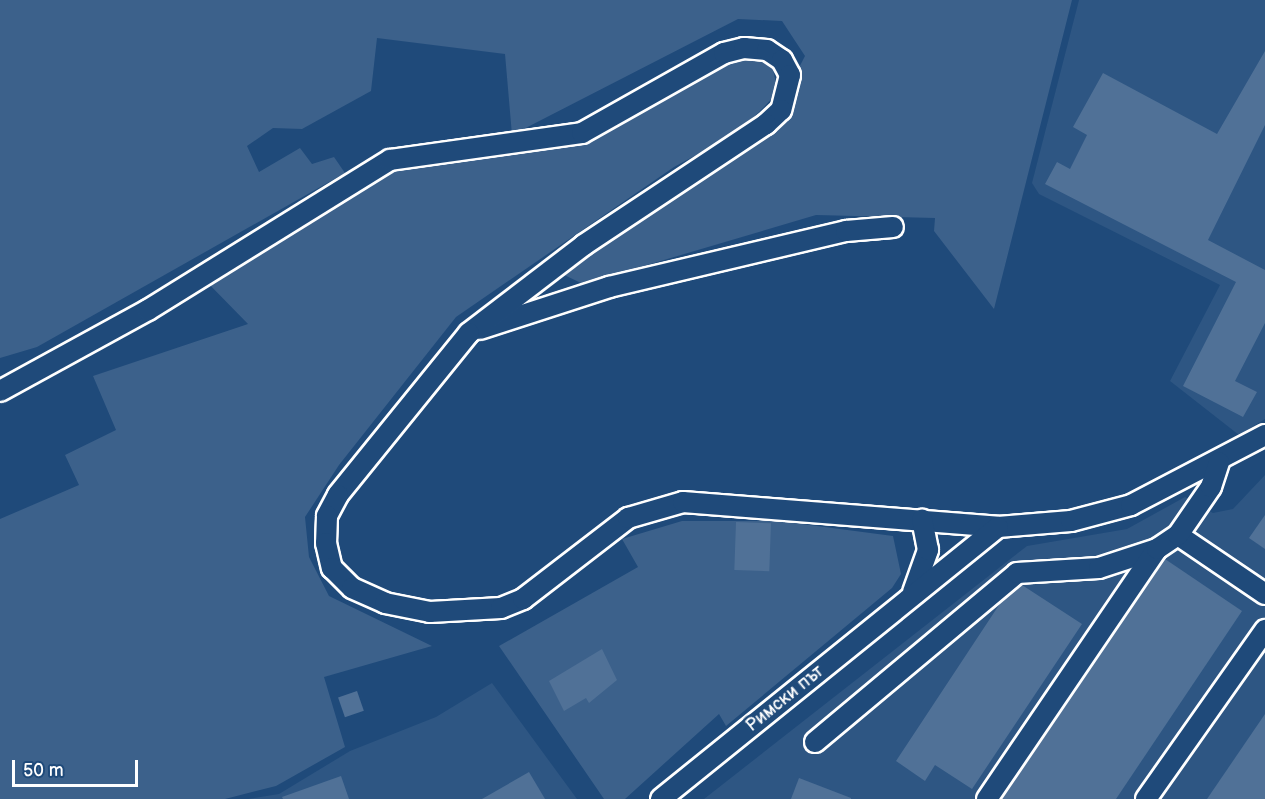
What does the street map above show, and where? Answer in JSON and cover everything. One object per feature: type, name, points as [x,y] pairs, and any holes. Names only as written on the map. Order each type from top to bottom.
[{"type":"street","points":[[0,391],[148,310],[390,160],[582,133],[724,53],[767,50],[782,60],[790,75],[789,92],[766,124],[584,245],[468,333],[338,495],[327,516],[326,543],[332,568],[352,588],[385,603],[430,612],[472,613],[501,608],[523,599],[628,518],[683,502],[998,526],[1055,523],[1112,511],[1219,462],[1265,435]]},
{"type":"street","points":[[468,333],[609,287],[846,231],[893,227]]},
{"type":"street","points":[[815,742],[1017,573],[1099,568],[1157,549],[1178,536],[1211,487],[1219,462]]},
{"type":"street","name":"Римски път","points":[[909,598],[926,563],[922,520]]},
{"type":"street","name":"Римски път","points":[[661,799],[998,526]]},
{"type":"street","points":[[1178,536],[1265,594]]},
{"type":"street","points":[[987,799],[1157,549]]},
{"type":"street","points":[[1146,799],[1265,630]]},
{"type":"shaded area","points":[[0,0],[1072,0],[994,309],[934,231],[935,218],[816,215],[583,284],[554,270],[774,116],[805,56],[782,21],[738,19],[512,135],[505,54],[377,38],[371,91],[302,129],[273,128],[247,146],[259,172],[300,148],[312,164],[334,157],[345,173],[37,347],[0,358]]},
{"type":"shaded area","points":[[1079,0],[1265,0],[1265,419],[1239,435],[1170,381],[1220,285],[1039,194],[1032,183]]},
{"type":"shaded area","points":[[740,55],[771,61],[778,92],[742,130],[674,167],[456,317],[339,465],[305,517],[309,557],[329,596],[432,646],[324,677],[345,747],[276,786],[225,799],[0,799],[0,519],[79,485],[65,455],[116,430],[93,376],[248,324],[202,277],[347,185],[415,158],[541,148],[600,135]]},
{"type":"shaded area","points":[[1265,475],[1265,799],[704,799],[1027,546],[1127,529],[1185,497],[1213,513],[1233,509]]},
{"type":"shaded area","points":[[682,521],[779,521],[893,536],[901,574],[892,588],[726,726],[719,714],[625,799],[604,799],[499,646],[638,567],[622,539]]},
{"type":"shaded area","points":[[492,683],[577,799],[248,799],[279,794],[350,751],[436,717]]},
{"type":"building","points":[[1265,51],[1265,125],[1208,240],[1265,270],[1265,323],[1235,381],[1257,392],[1243,417],[1183,386],[1236,282],[1045,184],[1057,162],[1070,169],[1087,135],[1073,127],[1103,73],[1217,134]]},
{"type":"building","points":[[1265,515],[1265,549],[1249,538]]},
{"type":"building","points":[[736,522],[771,523],[769,571],[734,570]]},
{"type":"building","points":[[1165,559],[1242,611],[1116,799],[1002,799]]},
{"type":"building","points":[[1022,585],[1082,624],[972,789],[935,765],[925,781],[896,761],[1001,602]]},
{"type":"building","points":[[602,649],[617,680],[589,703],[586,698],[564,711],[549,681]]},
{"type":"building","points":[[357,691],[364,711],[345,717],[338,698]]},
{"type":"building","points":[[1265,714],[1265,799],[1207,799]]},
{"type":"building","points":[[529,772],[545,799],[482,799]]},
{"type":"building","points":[[341,776],[349,799],[283,799],[282,797]]},
{"type":"building","points":[[799,778],[851,798],[851,799],[791,799]]}]
